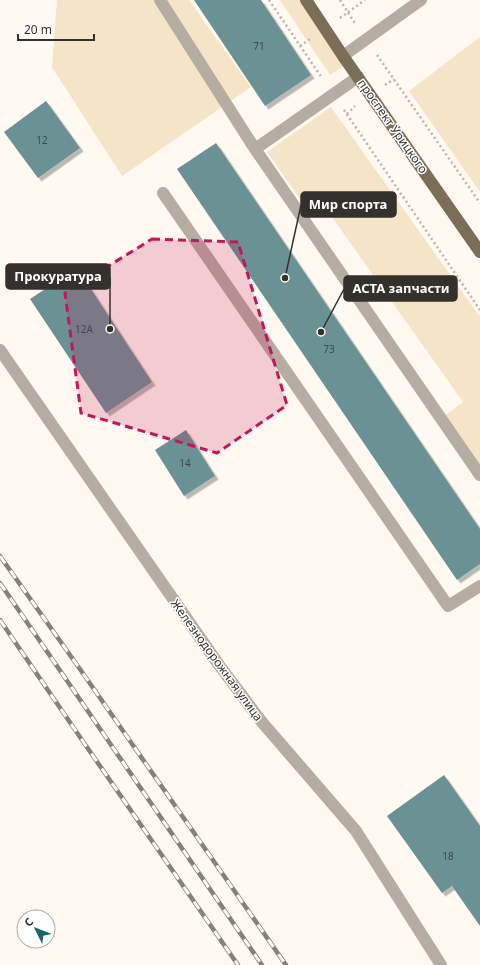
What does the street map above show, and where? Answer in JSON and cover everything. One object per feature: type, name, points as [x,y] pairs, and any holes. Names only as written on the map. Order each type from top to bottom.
[{"type":"main road","name":"проспект Урицкого","points":[[306,0],[480,252]]},
{"type":"street","points":[[160,0],[255,149],[480,475]]},
{"type":"street","points":[[344,56],[421,0]]},
{"type":"street","points":[[255,149],[358,77]]},
{"type":"street","points":[[163,193],[448,606],[480,586]]},
{"type":"street","name":"Железнодорожная улица","points":[[0,350],[218,665],[261,721],[356,831],[441,965]]},
{"type":"path","points":[[269,0],[480,310]]},
{"type":"path","points":[[340,0],[480,203]]},
{"type":"path","points":[[348,12],[365,0]]},
{"type":"highlighted area","points":[[152,239],[238,242],[287,405],[217,453],[81,413],[65,293]]},
{"type":"shaded area","points":[[57,0],[189,0],[251,87],[122,176],[52,67]]},
{"type":"shaded area","points":[[280,0],[309,0],[351,61],[330,75]]},
{"type":"shaded area","points":[[480,37],[480,192],[409,91]]},
{"type":"shaded area","points":[[331,107],[480,317],[480,470],[443,417],[463,402],[322,203],[309,212],[267,152]]},
{"type":"building","points":[[194,0],[261,0],[311,75],[265,106]]},
{"type":"building","points":[[46,101],[80,148],[38,178],[4,132]]},
{"type":"building","points":[[216,143],[480,529],[480,564],[457,580],[177,169]]},
{"type":"building","points":[[77,268],[152,382],[106,413],[30,299]]},
{"type":"building","points":[[186,430],[215,476],[184,496],[155,450]]},
{"type":"building","points":[[444,775],[480,826],[480,926],[452,886],[442,893],[387,816]]},
{"type":"railway","points":[[0,556],[286,965]]},
{"type":"railway","points":[[0,583],[262,965]]},
{"type":"railway","points":[[0,620],[238,965]]},
{"type":"place","name":"Мир спорта","points":[[285,278]]},
{"type":"place","name":"Прокуратура","points":[[110,329]]},
{"type":"place","name":"АСТА запчасти","points":[[321,332]]}]
